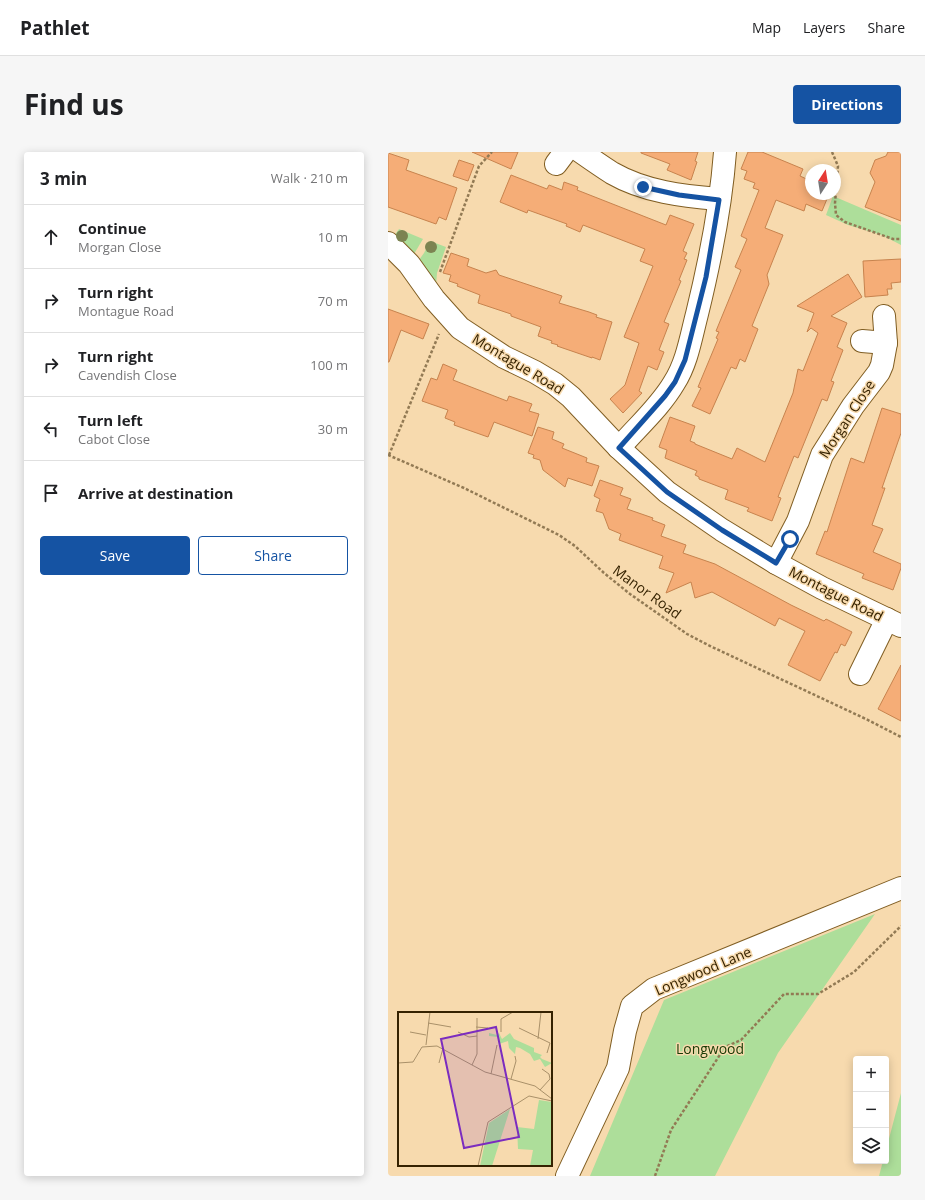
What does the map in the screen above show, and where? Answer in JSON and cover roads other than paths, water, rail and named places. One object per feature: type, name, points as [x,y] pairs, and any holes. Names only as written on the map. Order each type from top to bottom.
[{"type":"street","points":[[581,152],[613,173],[643,187],[679,195],[719,200]]},
{"type":"street","points":[[619,448],[665,396],[675,382],[685,360],[706,277],[719,200],[724,152]]},
{"type":"street","name":"Montague Road","points":[[388,243],[409,264],[440,307],[460,328],[476,339],[555,384],[572,397],[619,448],[667,492],[722,530],[776,563],[822,588],[894,623]]},
{"type":"street","name":"Morgan Close","points":[[776,563],[798,521],[822,455],[852,406],[879,372],[884,357],[886,343],[884,316]]},
{"type":"street","points":[[862,341],[886,343]]},
{"type":"street","points":[[860,674],[894,623]]},
{"type":"street","name":"Longwood Lane","points":[[567,1176],[618,1068],[625,1031],[632,1006],[654,990],[901,888]]},
{"type":"park label","name":"Longwood","points":[[710,1049]]}]
